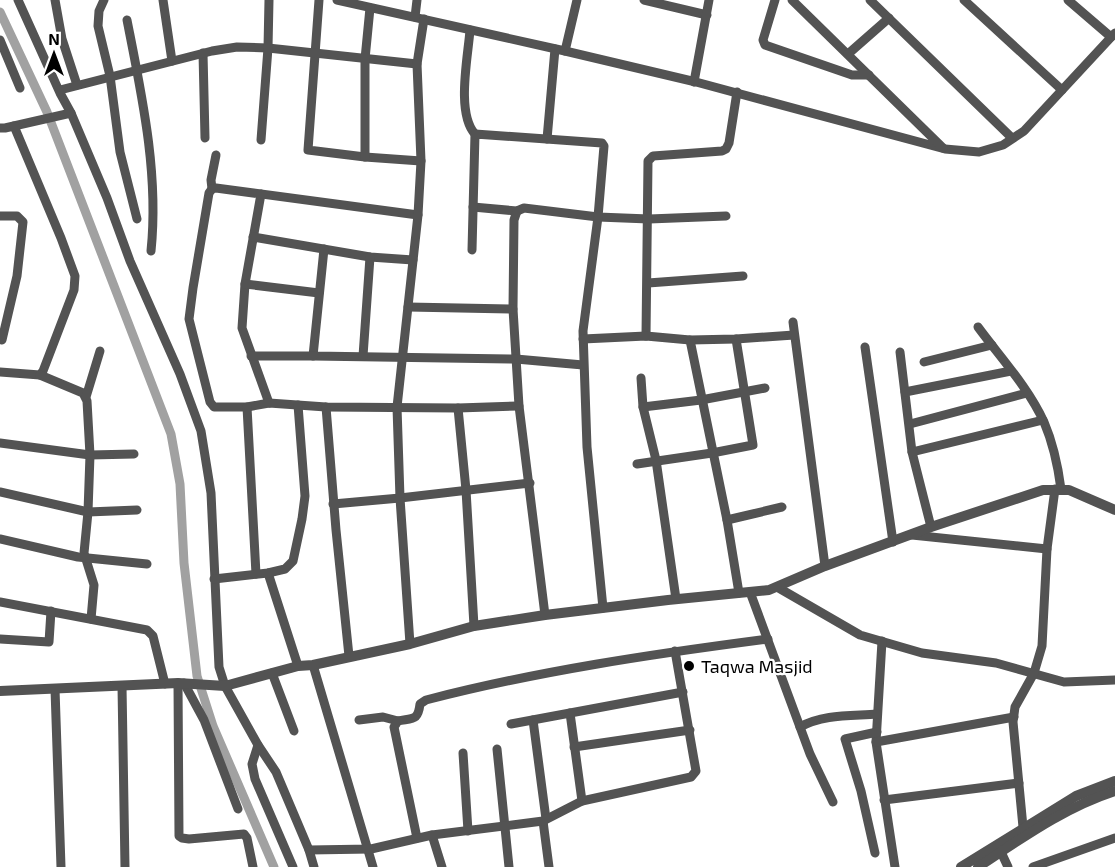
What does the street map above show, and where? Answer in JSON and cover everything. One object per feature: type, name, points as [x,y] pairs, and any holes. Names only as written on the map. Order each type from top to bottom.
[{"type":"street","points":[[18,0],[60,90],[67,114],[107,198],[130,261],[180,374],[201,431],[211,493],[219,667],[225,686],[276,772],[314,867]]},
{"type":"street","points":[[55,0],[62,39],[77,85]]},
{"type":"street","points":[[104,0],[99,11],[98,26],[110,76],[120,152],[137,219]]},
{"type":"street","points":[[163,0],[172,60]]},
{"type":"street","points":[[261,140],[269,0]]},
{"type":"street","points":[[319,0],[306,148],[311,152],[422,160]]},
{"type":"street","points":[[337,0],[737,92],[945,149],[979,152],[1003,145],[1024,131],[1113,35],[1068,0]]},
{"type":"street","points":[[410,644],[400,498],[397,408],[422,160],[417,64],[420,18],[417,0]]},
{"type":"street","points":[[547,139],[560,50],[577,0]]},
{"type":"street","points":[[644,0],[707,15]]},
{"type":"street","points":[[693,82],[709,0]]},
{"type":"street","points":[[775,0],[763,40],[765,45],[852,75],[869,75]]},
{"type":"street","points":[[792,0],[945,149]]},
{"type":"street","points":[[870,0],[1012,138]]},
{"type":"street","points":[[964,0],[1062,90]]},
{"type":"street","points":[[365,157],[365,59],[370,8]]},
{"type":"street","points":[[848,54],[889,18]]},
{"type":"street","points":[[127,20],[144,99],[153,214],[152,251]]},
{"type":"street","points":[[470,30],[465,105],[468,123],[475,134],[472,250]]},
{"type":"street","points":[[0,40],[20,88]]},
{"type":"street","points":[[60,90],[172,60],[237,47],[268,48],[417,64]]},
{"type":"street","points":[[203,53],[205,138]]},
{"type":"street","points":[[646,336],[648,161],[653,156],[726,149],[729,143],[737,92]]},
{"type":"street","points":[[0,128],[67,114]]},
{"type":"street","points":[[14,126],[75,276],[74,290],[40,375]]},
{"type":"street","points":[[475,134],[602,143],[604,146],[583,339],[587,447],[603,608]]},
{"type":"street","points":[[216,155],[212,170],[212,189],[209,193],[192,288],[189,319],[210,402],[214,407],[248,407],[269,403],[326,408],[519,406]]},
{"type":"street","points":[[212,189],[418,214]]},
{"type":"street","points":[[261,194],[245,284],[242,328],[269,403]]},
{"type":"street","points":[[473,207],[517,212],[524,208],[598,217],[649,219],[726,216]]},
{"type":"street","points":[[517,212],[514,220],[513,309],[519,406],[545,615]]},
{"type":"street","points":[[0,216],[17,216],[22,222],[17,276],[2,340]]},
{"type":"street","points":[[253,237],[370,256],[413,260]]},
{"type":"street","points":[[313,356],[324,249]]},
{"type":"street","points":[[363,356],[370,256]]},
{"type":"street","points":[[648,283],[743,276]]},
{"type":"street","points":[[245,284],[319,293]]},
{"type":"street","points":[[408,307],[513,309]]},
{"type":"street","points":[[793,322],[825,566]]},
{"type":"street","points":[[978,327],[1027,393],[1043,420],[1054,449],[1058,489],[1047,549],[1042,646],[1034,673],[1015,707],[1023,827]]},
{"type":"street","points":[[583,339],[646,336],[736,339],[794,335]]},
{"type":"street","points":[[690,339],[712,453],[744,593],[768,639],[810,754],[833,802]]},
{"type":"street","points":[[637,464],[753,445],[736,339]]},
{"type":"street","points":[[924,362],[992,345]]},
{"type":"street","points":[[865,347],[893,542]]},
{"type":"street","points":[[91,619],[94,585],[84,558],[90,455],[86,397],[100,351]]},
{"type":"street","points":[[900,352],[912,452],[931,527]]},
{"type":"street","points":[[251,356],[516,359],[583,365]]},
{"type":"street","points":[[905,392],[1011,371]]},
{"type":"street","points":[[0,372],[40,375],[83,393],[86,397]]},
{"type":"street","points":[[641,378],[643,407],[656,460],[676,599]]},
{"type":"street","points":[[643,407],[701,400],[765,388]]},
{"type":"street","points":[[910,424],[1027,393]]},
{"type":"street","points":[[214,579],[268,573],[285,569],[293,561],[305,496],[298,405]]},
{"type":"street","points":[[248,407],[256,574]]},
{"type":"street","points":[[326,408],[333,504],[349,656]]},
{"type":"street","points":[[458,408],[466,490],[474,626]]},
{"type":"street","points":[[912,452],[1043,420]]},
{"type":"street","points":[[0,443],[90,455],[134,454]]},
{"type":"street","points":[[333,504],[530,483]]},
{"type":"street","points":[[0,692],[184,683],[225,686],[298,666],[313,665],[410,644],[474,626],[676,599],[769,590],[825,566],[931,527],[1043,490],[1058,489],[1082,495],[1115,510]]},
{"type":"street","points":[[0,492],[88,512],[137,510]]},
{"type":"street","points":[[727,520],[782,507]]},
{"type":"street","points":[[911,535],[1047,549]]},
{"type":"street","points":[[0,539],[84,558],[147,564]]},
{"type":"street","points":[[268,573],[298,666]]},
{"type":"street","points":[[777,587],[861,635],[922,653],[996,663],[1065,682],[1115,680]]},
{"type":"street","points":[[0,602],[147,630],[151,633],[165,684]]},
{"type":"street","points":[[0,639],[49,642],[51,611]]},
{"type":"street","points":[[359,720],[383,717],[398,721],[416,718],[420,704],[426,700],[471,688],[675,651],[768,639]]},
{"type":"street","points":[[882,641],[877,737],[895,867]]},
{"type":"street","points":[[309,850],[367,849],[432,835],[545,820],[582,801],[694,775],[696,771],[690,730],[675,651]]},
{"type":"street","points":[[313,665],[373,867]]},
{"type":"street","points":[[272,673],[294,731]]},
{"type":"street","points":[[184,683],[204,720],[238,809]]},
{"type":"street","points":[[184,683],[179,836],[189,839],[244,834],[247,838],[252,867]]},
{"type":"street","points":[[122,686],[125,867]]},
{"type":"street","points":[[56,689],[61,867]]},
{"type":"street","points":[[511,724],[683,692]]},
{"type":"street","points":[[570,713],[582,801]]},
{"type":"street","points":[[800,727],[812,720],[877,714]]},
{"type":"street","points":[[875,853],[861,791],[845,739],[877,737],[1014,717]]},
{"type":"street","points":[[532,720],[549,867]]},
{"type":"street","points":[[398,721],[394,727],[417,838]]},
{"type":"street","points":[[574,747],[690,730]]},
{"type":"street","points":[[258,745],[252,764],[255,779],[293,867]]},
{"type":"street","points":[[496,750],[509,867]]},
{"type":"street","points":[[463,753],[468,831]]},
{"type":"street","points":[[961,867],[1076,796],[1115,781]]},
{"type":"street","points":[[884,800],[1019,783]]},
{"type":"street","points":[[978,867],[1083,802],[1115,791]]},
{"type":"street","points":[[432,835],[442,867]]},
{"type":"street","points":[[1033,867],[1115,838]]},
{"type":"street","points":[[1001,852],[1008,867]]},
{"type":"waterway","points":[[0,12],[47,112],[171,434],[180,484],[184,563],[197,676],[213,726],[274,867]]},
{"type":"place","name":"Taqwa Masjid","points":[[689,666]]}]
